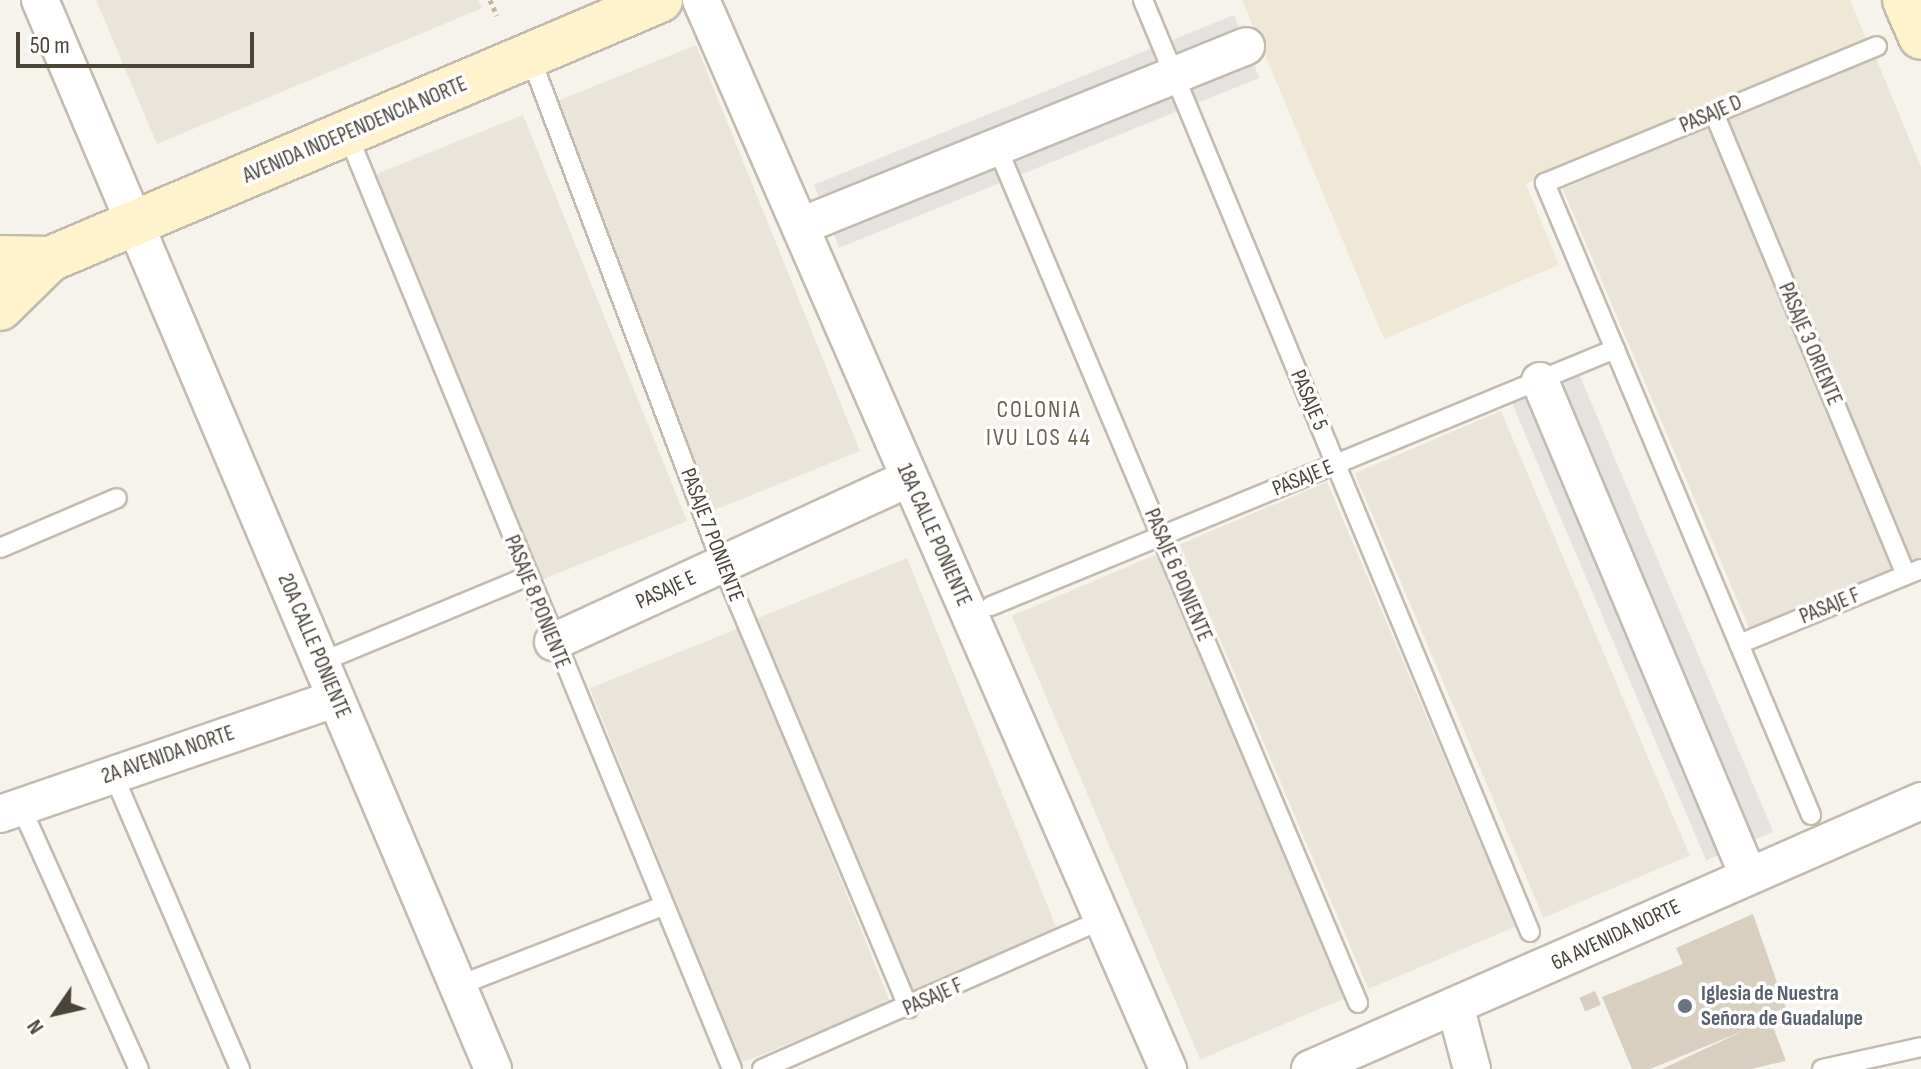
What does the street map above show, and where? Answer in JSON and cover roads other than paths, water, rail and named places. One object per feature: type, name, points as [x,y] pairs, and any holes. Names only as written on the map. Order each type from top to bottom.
[{"type":"street","name":"20A CALLE PONIENTE","points":[[40,0],[493,1069]]},
{"type":"street","name":"AVENIDA INDEPENDENCIA NORTE","points":[[0,308],[50,259],[660,0]]},
{"type":"street","name":"18A CALLE PONIENTE","points":[[701,0],[1168,1069]]},
{"type":"street","points":[[1905,0],[1921,37]]},
{"type":"street","points":[[801,226],[1246,46]]},
{"type":"street","name":"AVENIDA INDEPENDENCIA NORTE","points":[[0,258],[50,259]]},
{"type":"street","points":[[1540,381],[1748,875]]},
{"type":"street","name":"PASAJE E","points":[[553,642],[909,478]]},
{"type":"street","name":"2A AVENIDA NORTE","points":[[10,810],[336,698]]},
{"type":"street","name":"6A AVENIDA NORTE","points":[[1318,1067],[1456,1009],[1748,875],[1921,801]]},
{"type":"street","points":[[1456,1009],[1472,1069]]},
{"type":"lane","name":"PASAJE 5","points":[[1143,0],[1530,932]]},
{"type":"lane","name":"PASAJE D","points":[[1615,349],[1545,183],[1877,46]]},
{"type":"lane","name":"PASAJE 7 PONIENTE","points":[[530,55],[722,564],[909,1008]]},
{"type":"lane","name":"PASAJE 3 ORIENTE","points":[[1714,113],[1914,572]]},
{"type":"lane","name":"PASAJE 8 PONIENTE","points":[[347,133],[526,577],[732,1069]]},
{"type":"lane","name":"PASAJE 6 PONIENTE","points":[[997,147],[1358,1003]]},
{"type":"lane","name":"PASAJE E","points":[[991,606],[1615,349]]},
{"type":"lane","points":[[1615,349],[1811,815]]},
{"type":"lane","points":[[0,548],[117,498]]},
{"type":"lane","name":"PASAJE F","points":[[1739,644],[1914,572]]},
{"type":"lane","points":[[321,662],[526,577]]},
{"type":"lane","points":[[113,774],[240,1069]]},
{"type":"lane","points":[[10,810],[139,1069]]},
{"type":"lane","points":[[460,985],[663,906]]},
{"type":"lane","name":"PASAJE F","points":[[762,1069],[909,1008],[1102,920]]},
{"type":"lane","points":[[1822,1069],[1921,1047]]},
{"type":"place","name":"Iglesia de Nuestra Señora de Guadalupe","points":[[1685,1006]]},
{"type":"district","name":"COLONIA IVU LOS 44","points":[[1039,424]]}]
